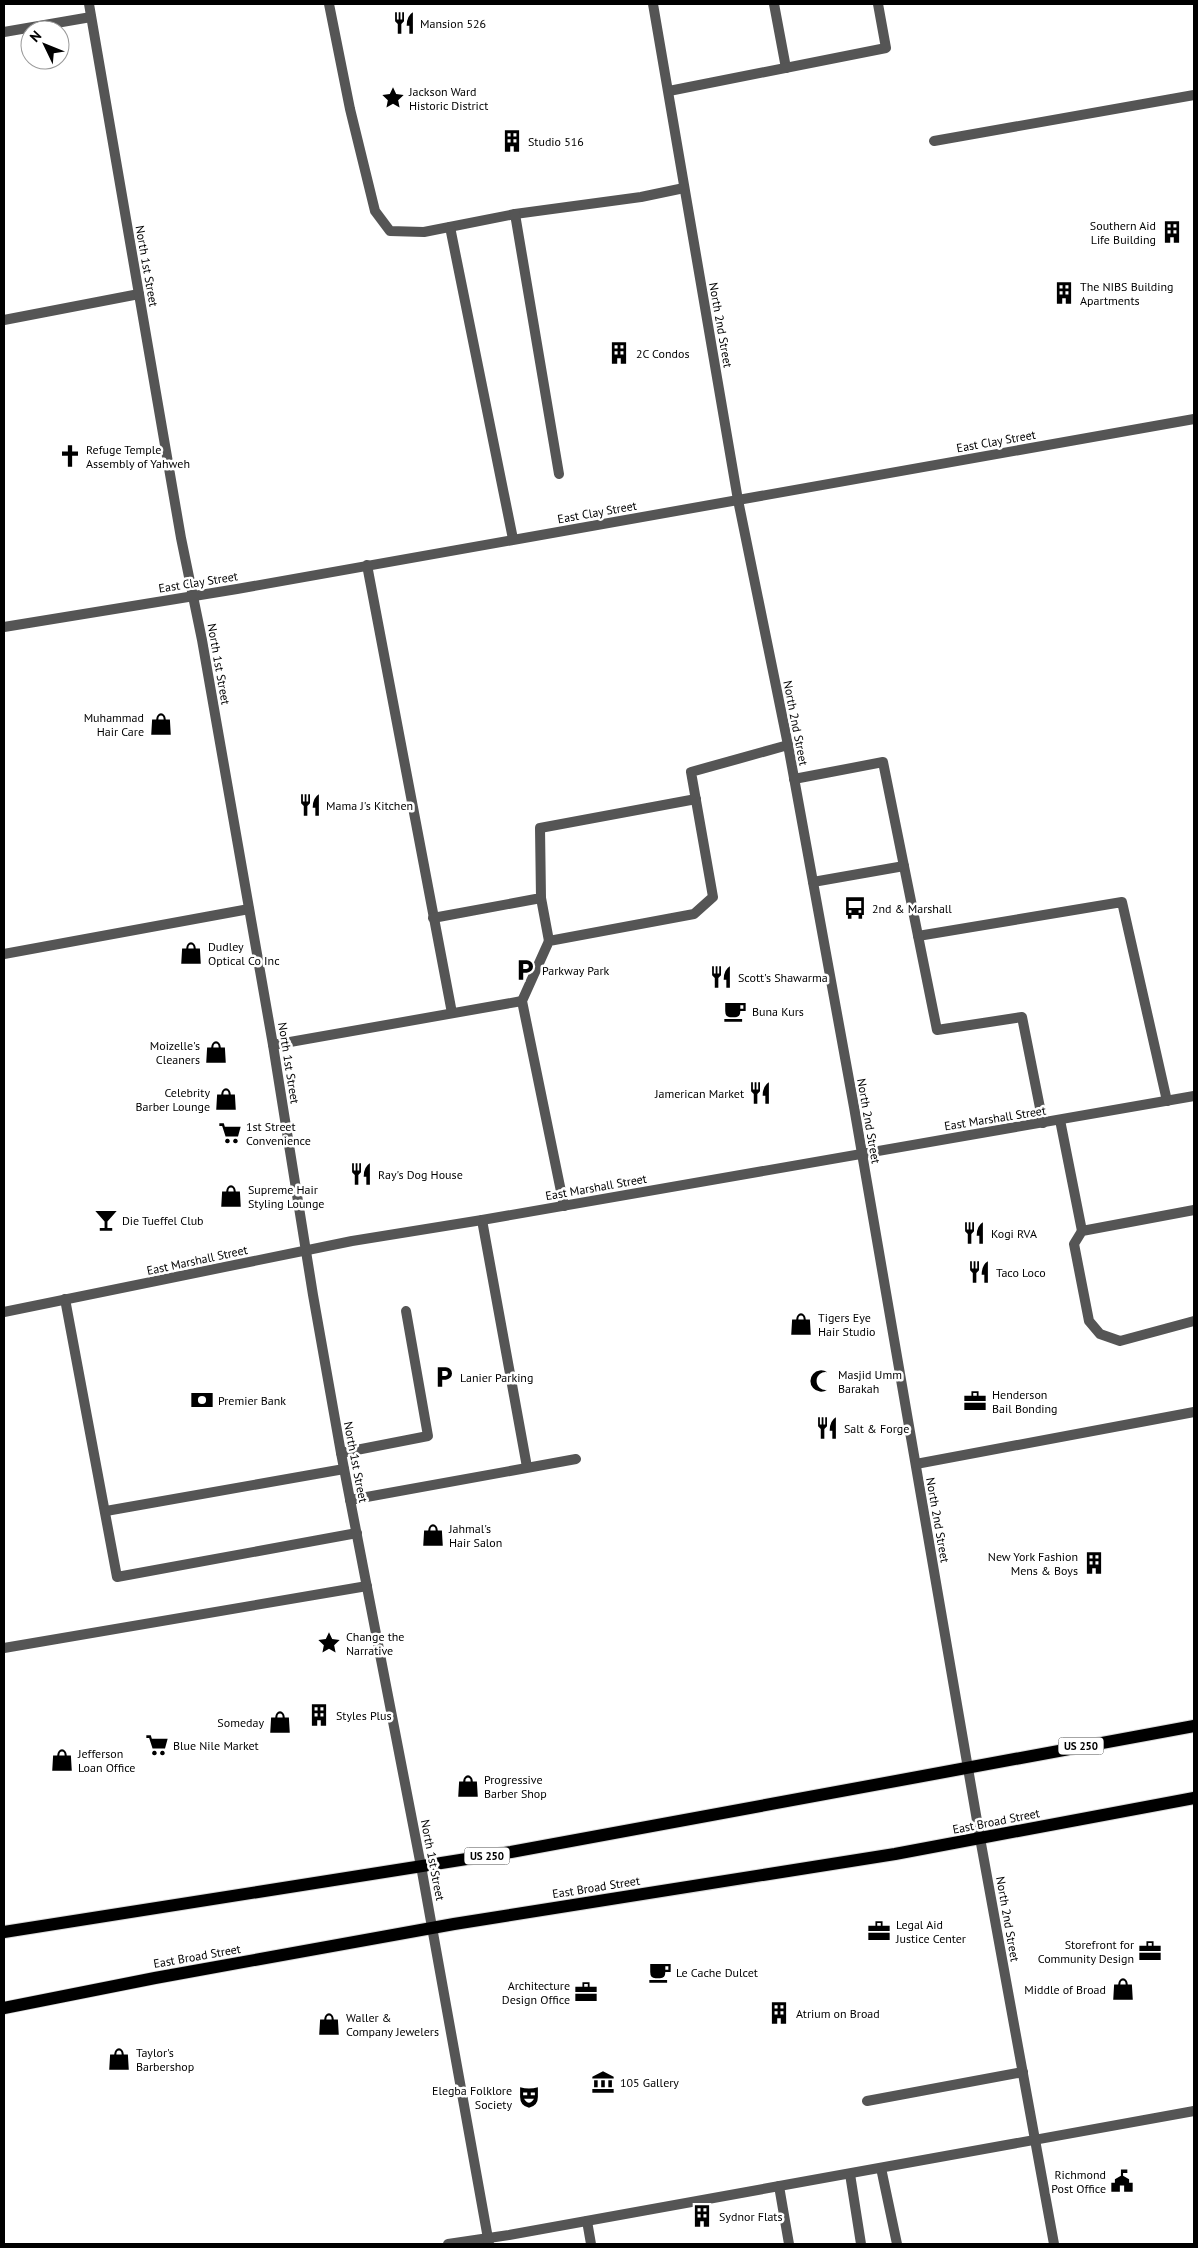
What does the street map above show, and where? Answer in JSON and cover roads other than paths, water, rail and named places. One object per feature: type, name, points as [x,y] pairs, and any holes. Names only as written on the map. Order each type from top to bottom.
[{"type":"main road","name":"US 250","points":[[4,1932],[511,1852],[1194,1726]]},
{"type":"main road","name":"East Broad Street","points":[[4,2008],[155,1978],[433,1928],[895,1854],[1194,1798]]},
{"type":"street","name":"North 1st Street","points":[[89,4],[181,538],[273,1045],[341,1453],[433,1928],[489,2241]]},
{"type":"street","points":[[329,4],[350,109],[375,211],[390,231],[424,232],[515,214],[641,197],[684,188]]},
{"type":"street","name":"North 2nd Street","points":[[653,4],[738,500],[788,745],[813,882],[980,1838],[1054,2244]]},
{"type":"street","points":[[774,4],[786,68]]},
{"type":"street","points":[[668,91],[886,48],[878,4]]},
{"type":"street","points":[[4,32],[91,17]]},
{"type":"street","points":[[934,141],[1194,95]]},
{"type":"street","points":[[515,214],[559,474]]},
{"type":"street","points":[[450,228],[513,539]]},
{"type":"street","points":[[4,320],[139,294]]},
{"type":"street","name":"East Clay Street","points":[[4,626],[193,596],[1194,419]]},
{"type":"street","points":[[366,565],[452,1014]]},
{"type":"street","points":[[549,941],[694,914],[713,897],[691,772],[788,745]]},
{"type":"street","points":[[794,779],[883,762],[937,1030],[1022,1017],[1043,1123]]},
{"type":"street","points":[[564,1206],[522,1001],[549,941],[541,898],[540,828],[696,799]]},
{"type":"street","points":[[813,882],[904,866]]},
{"type":"street","points":[[434,918],[541,898]]},
{"type":"street","points":[[918,936],[1122,902],[1167,1101]]},
{"type":"street","points":[[4,954],[249,909]]},
{"type":"street","points":[[273,1045],[522,1001]]},
{"type":"street","name":"East Marshall Street","points":[[4,1312],[352,1240],[564,1206],[861,1152],[1043,1123],[1194,1096]]},
{"type":"street","points":[[1060,1120],[1082,1232],[1074,1244],[1089,1321],[1100,1334],[1120,1341],[1194,1321]]},
{"type":"street","points":[[1082,1232],[1194,1210]]},
{"type":"street","points":[[482,1220],[527,1467]]},
{"type":"street","points":[[65,1299],[117,1577],[357,1533]]},
{"type":"street","points":[[341,1453],[428,1436],[406,1311]]},
{"type":"street","points":[[916,1464],[1194,1412]]},
{"type":"street","points":[[350,1500],[576,1459]]},
{"type":"street","points":[[106,1511],[344,1469]]},
{"type":"street","points":[[4,1648],[367,1586]]},
{"type":"street","points":[[866,2101],[1023,2072]]},
{"type":"street","points":[[448,2244],[489,2241],[587,2221],[1194,2111]]},
{"type":"street","points":[[881,2168],[897,2244]]},
{"type":"street","points":[[850,2174],[861,2244]]},
{"type":"street","points":[[779,2186],[789,2244]]},
{"type":"street","points":[[587,2221],[591,2244]]},
{"type":"place","name":"Mansion 526","points":[[404,23]]},
{"type":"place","name":"Jackson Ward Historic District","points":[[393,98]]},
{"type":"place","name":"Studio 516","points":[[512,141]]},
{"type":"place","name":"Southern Aid Life Building","points":[[1172,232]]},
{"type":"place","name":"The NIBS Building Apartments","points":[[1064,293]]},
{"type":"place","name":"2C Condos","points":[[619,353]]},
{"type":"place","name":"Refuge Temple Assembly of Yahweh","points":[[70,456]]},
{"type":"place","name":"Muhammad Hair Care","points":[[161,724]]},
{"type":"place","name":"Mama J's Kitchen","points":[[310,805]]},
{"type":"place","name":"2nd & Marshall","points":[[855,908]]},
{"type":"place","name":"Dudley Optical Co Inc","points":[[191,953]]},
{"type":"place","name":"Parkway Park","points":[[525,970]]},
{"type":"place","name":"Scott's Shawarma","points":[[721,977]]},
{"type":"place","name":"Buna Kurs","points":[[735,1011]]},
{"type":"place","name":"Moizelle's Cleaners","points":[[216,1052]]},
{"type":"place","name":"Jamerican Market","points":[[760,1093]]},
{"type":"place","name":"Celebrity Barber Lounge","points":[[226,1099]]},
{"type":"place","name":"1st Street Convenience","points":[[230,1133]]},
{"type":"place","name":"Ray's Dog House","points":[[361,1174]]},
{"type":"place","name":"Supreme Hair Styling Lounge","points":[[231,1196]]},
{"type":"place","name":"Die Tueffel Club","points":[[106,1220]]},
{"type":"place","name":"Kogi RVA","points":[[974,1233]]},
{"type":"place","name":"Taco Loco","points":[[979,1272]]},
{"type":"place","name":"Tigers Eye Hair Studio","points":[[801,1324]]},
{"type":"place","name":"Lanier Parking","points":[[444,1377]]},
{"type":"place","name":"Masjid Umm Barakah","points":[[821,1381]]},
{"type":"place","name":"Premier Bank","points":[[202,1400]]},
{"type":"place","name":"Henderson Bail Bonding","points":[[975,1401]]},
{"type":"place","name":"Salt & Forge","points":[[827,1428]]},
{"type":"place","name":"Jahmal's Hair Salon","points":[[433,1535]]},
{"type":"place","name":"New York Fashion Mens & Boys","points":[[1094,1563]]},
{"type":"place","name":"Change the Narrative","points":[[329,1643]]},
{"type":"place","name":"Styles Plus","points":[[319,1715]]},
{"type":"place","name":"Someday","points":[[280,1722]]},
{"type":"place","name":"Blue Nile Market","points":[[157,1745]]},
{"type":"place","name":"Jefferson Loan Office","points":[[62,1760]]},
{"type":"place","name":"Progressive Barber Shop","points":[[468,1786]]},
{"type":"place","name":"Legal Aid Justice Center","points":[[879,1931]]},
{"type":"place","name":"Storefront for Community Design","points":[[1150,1951]]},
{"type":"place","name":"Le Cache Dulcet","points":[[660,1972]]},
{"type":"place","name":"Middle of Broad","points":[[1123,1989]]},
{"type":"place","name":"Architecture Design Office","points":[[586,1992]]},
{"type":"place","name":"Atrium on Broad","points":[[779,2013]]},
{"type":"place","name":"Waller & Company Jewelers","points":[[329,2024]]},
{"type":"place","name":"Taylor's Barbershop","points":[[119,2059]]},
{"type":"place","name":"105 Gallery","points":[[603,2082]]},
{"type":"place","name":"Elegba Folklore Society","points":[[529,2097]]},
{"type":"place","name":"Richmond Post Office","points":[[1122,2181]]},
{"type":"place","name":"Sydnor Flats","points":[[702,2216]]}]
